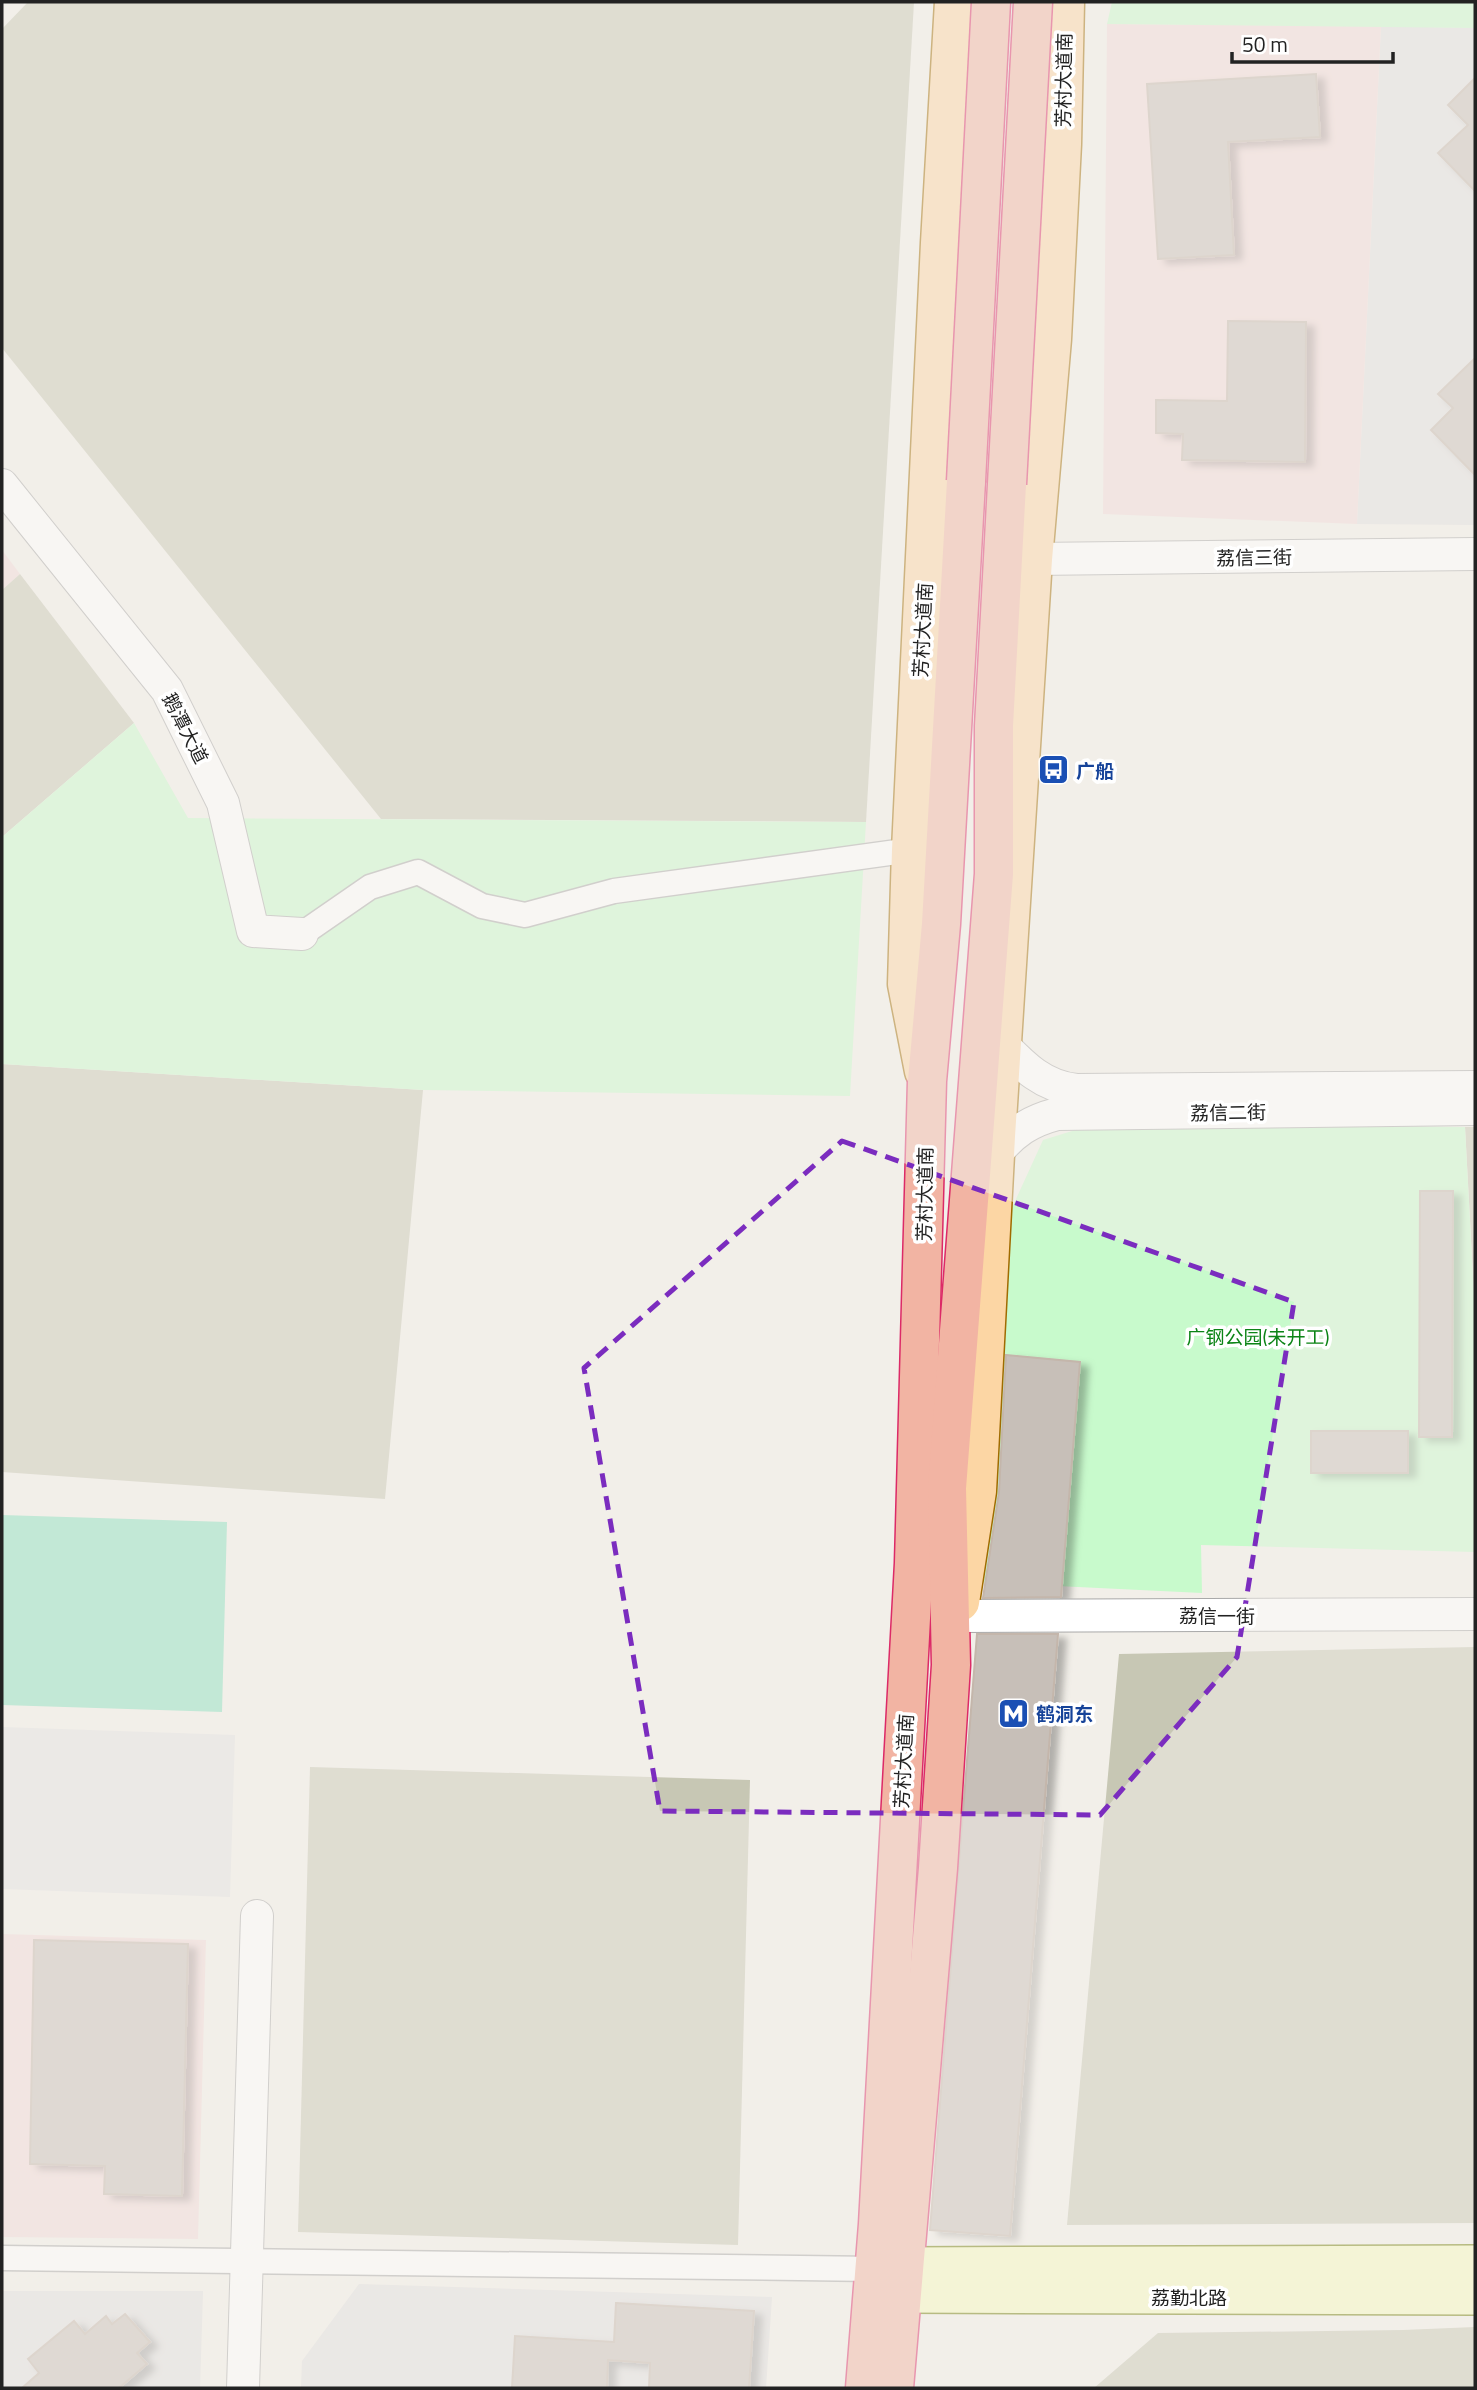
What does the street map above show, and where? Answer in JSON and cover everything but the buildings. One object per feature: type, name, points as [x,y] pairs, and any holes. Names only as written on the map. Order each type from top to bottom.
[{"type":"highway","points":[[926,1081],[941,924],[991,2]]},
{"type":"highway","points":[[950,1665],[947,1488],[993,874],[994,726],[1033,2]]},
{"type":"highway","name":"芳村大道南","points":[[894,2388],[900,2336],[895,2277],[926,1081]]},
{"type":"highway","name":"芳村大道南","points":[[865,2388],[895,2277],[938,1868],[950,1665]]},
{"type":"main road","name":"芳村大道南","points":[[926,1081],[907,984],[911,850],[954,2]]},
{"type":"main road","name":"芳村大道南","points":[[950,1665],[977,1491],[995,1154],[1033,559],[1052,339],[1062,144],[1065,2]]},
{"type":"main road","points":[[946,138],[969,101],[1033,103],[1062,144]]},
{"type":"main road","name":"荔勤北路","points":[[895,2277],[1475,2263]]},
{"type":"main road","name":"荔勤北路","points":[[895,2277],[1475,2297]]},
{"type":"street","name":"鹅潭大道","points":[[2,485],[167,690],[223,803],[253,931],[302,934]]},
{"type":"street","name":"荔信三街","points":[[1033,559],[1475,554]]},
{"type":"street","points":[[302,934],[370,887],[418,872],[482,906],[525,915],[614,891],[911,850]]},
{"type":"street","name":"荔信二街","points":[[1002,1044],[1041,1079],[1076,1090],[1475,1087]]},
{"type":"street","name":"荔信二街","points":[[995,1154],[1016,1131],[1029,1123],[1057,1114],[1475,1109]]},
{"type":"street","name":"荔信一街","points":[[958,1616],[1475,1614]]},
{"type":"street","points":[[243,2388],[257,1916]]},
{"type":"street","points":[[2,2258],[247,2261],[895,2277]]},
{"type":"street","name":"芳村大道南","points":[[900,2336],[909,2388]]},
{"type":"highlighted area","points":[[842,1141],[1294,1302],[1237,1657],[1100,1815],[660,1811],[584,1368]]},
{"type":"shaded area","points":[[28,2],[914,2],[866,822],[381,819],[2,348],[2,29]]},
{"type":"shaded area","points":[[1107,24],[1381,26],[1357,524],[1103,514]]},
{"type":"shaded area","points":[[1381,26],[1475,28],[1475,525],[1357,524]]},
{"type":"shaded area","points":[[2,550],[20,574],[2,590]]},
{"type":"shaded area","points":[[20,574],[134,723],[2,837],[2,590]]},
{"type":"shaded area","points":[[2,1064],[423,1090],[385,1499],[2,1472]]},
{"type":"shaded area","points":[[1465,1127],[1475,1127],[1475,1314]]},
{"type":"shaded area","points":[[1475,1647],[1475,2223],[1067,2225],[1119,1654]]},
{"type":"shaded area","points":[[2,1727],[235,1735],[230,1897],[2,1889]]},
{"type":"shaded area","points":[[310,1767],[750,1780],[738,2245],[298,2232]]},
{"type":"shaded area","points":[[2,1934],[206,1940],[198,2239],[2,2237]]},
{"type":"shaded area","points":[[359,2284],[772,2297],[766,2388],[301,2388],[302,2361]]},
{"type":"shaded area","points":[[2,2291],[203,2291],[200,2388],[2,2388]]},
{"type":"shaded area","points":[[1475,2327],[1475,2388],[1094,2388],[1158,2333]]},
{"type":"green space","points":[[1112,2],[1475,2],[1475,28],[1107,24]]},
{"type":"green space","points":[[134,723],[188,818],[866,822],[850,1096],[423,1090],[2,1064],[2,837]]},
{"type":"green space","name":"广钢公园(未开工)","points":[[1098,1123],[1465,1127],[1475,1314],[1475,1552],[1201,1545],[1202,1593],[973,1582],[1006,1221],[1043,1140]]},
{"type":"green space","points":[[2,1515],[227,1522],[222,1712],[2,1705]]},
{"type":"place","name":"广船","points":[[1053,770]]},
{"type":"place","name":"鹤洞东","points":[[1013,1713]]}]
